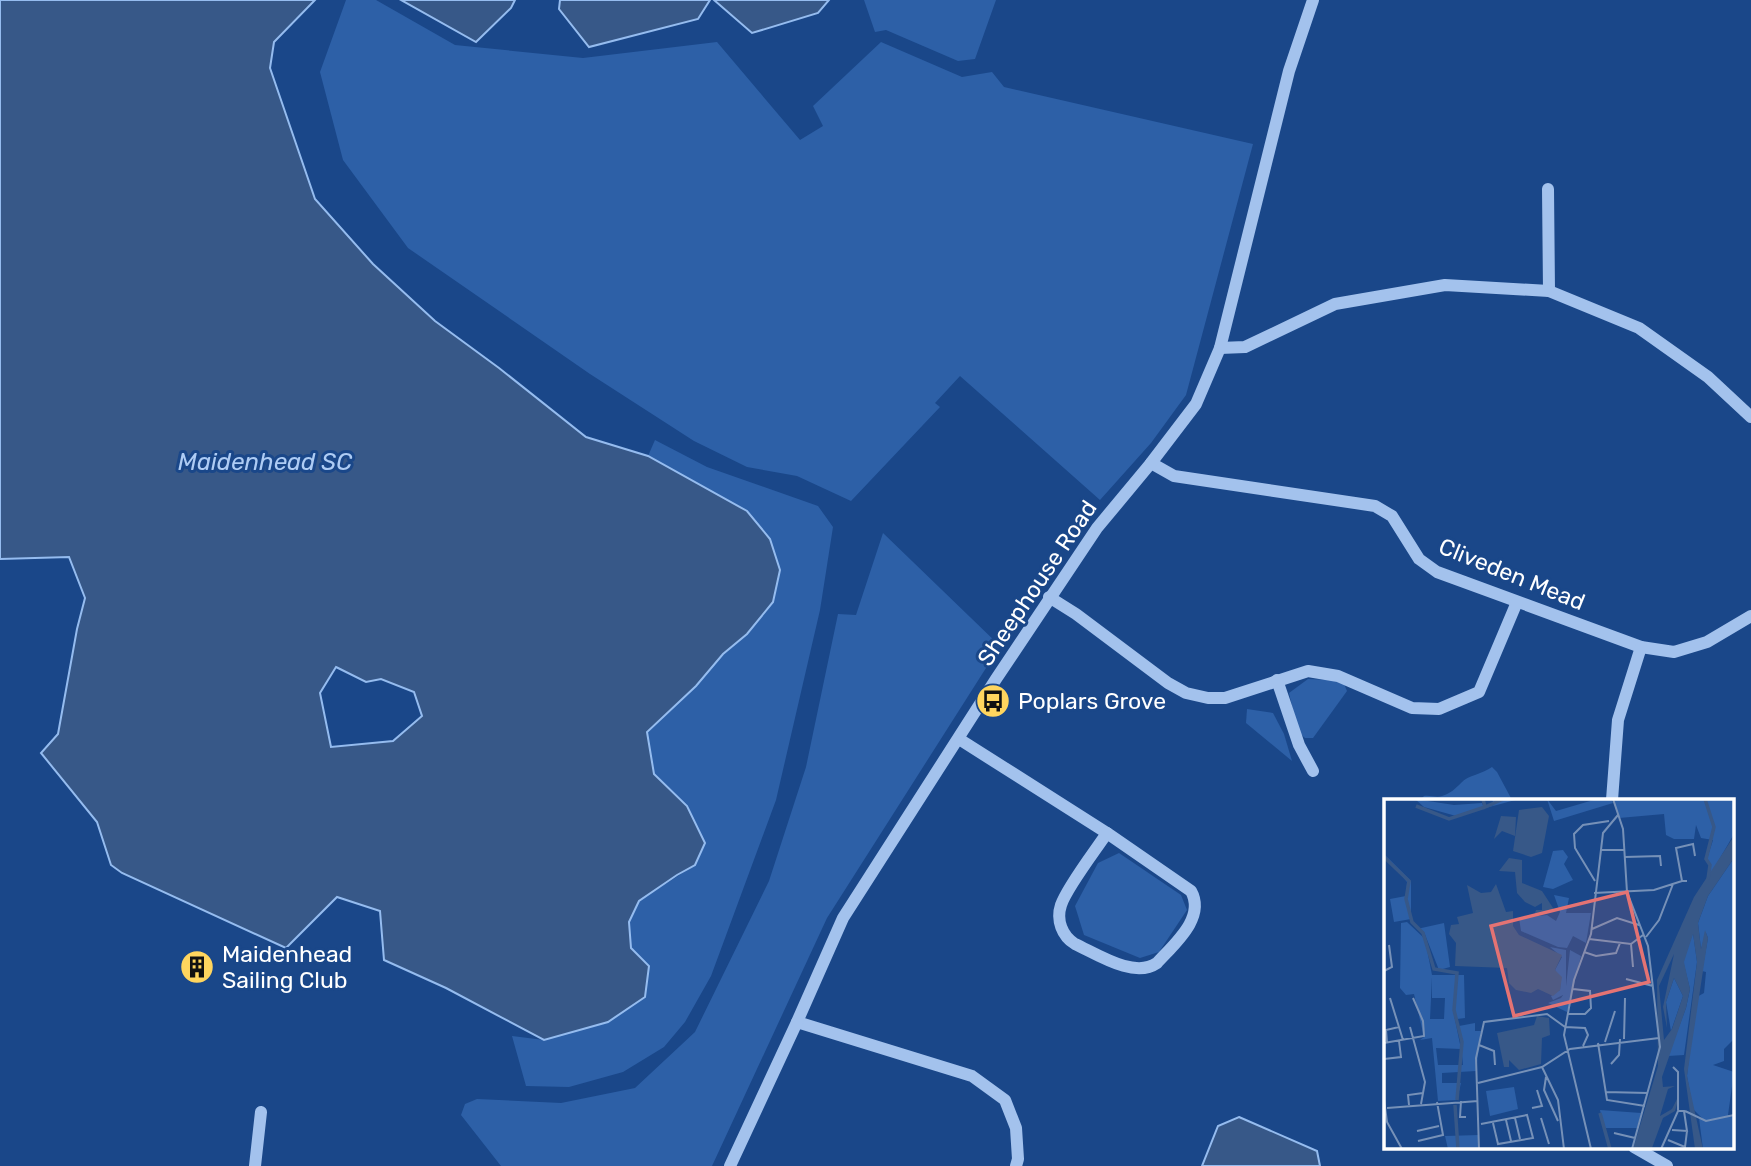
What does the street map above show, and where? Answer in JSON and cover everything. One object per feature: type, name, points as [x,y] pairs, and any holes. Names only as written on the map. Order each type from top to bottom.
[{"type":"street","name":"Sheephouse Road","points":[[730,1166],[843,918],[1049,597],[1097,528],[1196,404],[1220,348],[1289,71],[1312,0]]},
{"type":"street","points":[[1548,189],[1549,291]]},
{"type":"street","points":[[1220,348],[1245,347],[1335,304],[1362,299],[1445,285],[1549,291],[1639,328],[1708,377],[1751,417]]},
{"type":"street","name":"Cliveden Mead","points":[[1151,463],[1174,476],[1375,506],[1392,516],[1419,559],[1437,572],[1641,647],[1674,652],[1707,642],[1751,616]]},
{"type":"street","points":[[1049,597],[1168,683],[1186,693],[1208,698],[1225,698],[1308,671],[1338,676],[1412,708],[1439,709],[1479,692],[1517,602]]},
{"type":"street","points":[[1612,799],[1618,720],[1641,647]]},
{"type":"street","points":[[1277,680],[1299,745],[1313,771]]},
{"type":"street","points":[[960,739],[1107,833],[1191,891],[1196,909],[1194,917],[1151,968],[1127,966],[1075,944],[1068,940],[1061,926],[1061,902],[1107,833]]},
{"type":"street","points":[[797,1022],[972,1076],[1005,1100],[1016,1128],[1016,1166]]},
{"type":"street","points":[[255,1166],[261,1112]]},
{"type":"street","points":[[1636,1148],[1667,1166]]},
{"type":"shaded area","points":[[346,0],[376,0],[455,45],[583,58],[717,42],[800,140],[823,126],[813,106],[881,42],[962,77],[992,72],[1004,87],[1253,144],[1186,395],[1151,443],[1100,500],[960,376],[935,403],[940,407],[851,501],[797,476],[747,467],[694,441],[590,374],[408,248],[343,160],[320,72]]},
{"type":"shaded area","points":[[864,0],[996,0],[975,59],[958,61],[886,30],[875,32]]},
{"type":"shaded area","points":[[655,440],[707,467],[818,506],[833,527],[820,610],[776,800],[711,976],[685,1022],[664,1047],[623,1072],[569,1087],[526,1086],[512,1036],[544,1040],[631,948],[629,922],[639,901],[695,865],[687,806],[654,774],[647,732],[696,686],[723,654],[747,634],[747,511],[648,456]]},
{"type":"shaded area","points":[[883,533],[1000,646],[827,918],[712,1166],[501,1166],[461,1115],[465,1104],[477,1099],[561,1103],[635,1088],[695,1032],[769,881],[806,767],[838,614],[856,615]]},
{"type":"shaded area","points":[[1308,679],[1331,680],[1344,684],[1347,691],[1313,738],[1305,738],[1298,732],[1289,693]]},
{"type":"shaded area","points":[[1247,709],[1273,713],[1284,734],[1292,761],[1246,723]]},
{"type":"shaded area","points":[[1492,767],[1497,772],[1511,799],[1421,799],[1424,796],[1440,797],[1448,794],[1464,780]]},
{"type":"shaded area","points":[[1119,853],[1181,895],[1187,910],[1159,952],[1140,958],[1084,935],[1075,906],[1098,863]]},
{"type":"water","name":"Maidenhead SC","points":[[0,0],[315,0],[274,42],[270,68],[315,199],[373,264],[435,321],[586,437],[648,456],[747,511],[770,539],[780,570],[773,602],[747,634],[723,654],[696,686],[647,732],[654,774],[687,806],[705,843],[695,865],[639,901],[629,922],[631,948],[649,966],[645,997],[608,1022],[544,1040],[446,988],[384,960],[380,911],[337,897],[286,948],[122,873],[111,865],[97,822],[41,753],[58,734],[85,598],[69,557],[0,559]],"holes":[[[336,667],[366,682],[381,679],[414,692],[422,716],[393,741],[331,747],[320,693]]]},
{"type":"water","points":[[401,0],[515,0],[511,8],[476,42]]},
{"type":"water","points":[[560,0],[710,0],[698,19],[589,47],[559,9]]},
{"type":"water","points":[[714,0],[829,0],[818,13],[752,33]]},
{"type":"water","points":[[1239,1117],[1317,1151],[1320,1166],[1202,1166],[1218,1126]]},
{"type":"place","name":"Poplars Grove","points":[[993,701]]},
{"type":"place","name":"Maidenhead Sailing Club","points":[[197,967]]}]
